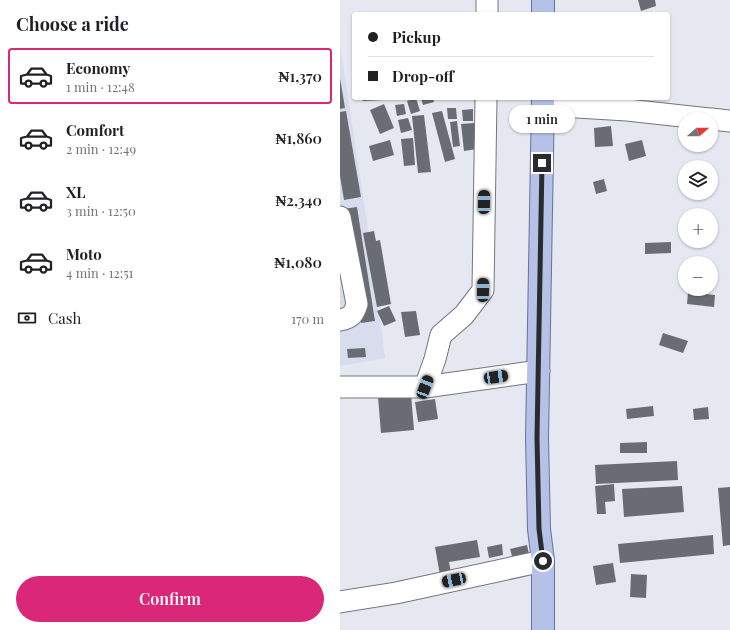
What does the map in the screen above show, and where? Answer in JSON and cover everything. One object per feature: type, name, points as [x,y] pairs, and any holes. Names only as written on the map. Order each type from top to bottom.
[{"type":"main road","points":[[543,0],[543,12]]},
{"type":"main road","points":[[543,101],[537,438],[539,529],[543,561],[543,630]]},
{"type":"street","points":[[487,0],[487,12]]},
{"type":"street","points":[[425,387],[442,335],[464,315],[483,290],[486,100]]},
{"type":"street","points":[[543,101],[678,116]]},
{"type":"street","points":[[718,120],[730,121]]},
{"type":"street","points":[[340,217],[357,304],[354,314],[347,319],[340,320]]},
{"type":"street","points":[[340,387],[425,387],[539,371]]},
{"type":"street","points":[[340,602],[396,593],[543,561]]},
{"type":"shaded area","points":[[340,44],[369,236],[385,358],[340,366]]},
{"type":"building","points":[[638,0],[655,0],[656,6],[641,11]]},
{"type":"building","points":[[340,78],[345,108],[340,109]]},
{"type":"building","points":[[363,100],[383,100],[363,101]]},
{"type":"building","points":[[417,100],[420,111],[411,114],[407,101]]},
{"type":"building","points":[[422,100],[434,100],[434,102],[423,105]]},
{"type":"building","points":[[384,104],[394,128],[380,134],[370,110]]},
{"type":"building","points":[[404,104],[406,114],[397,116],[395,105]]},
{"type":"building","points":[[447,108],[456,108],[457,119],[448,119]]},
{"type":"building","points":[[473,109],[473,121],[463,121],[462,110]]},
{"type":"building","points":[[346,111],[361,197],[344,200],[340,176],[340,112]]},
{"type":"building","points":[[442,111],[455,159],[445,162],[432,113]]},
{"type":"building","points":[[424,115],[431,172],[418,173],[412,116]]},
{"type":"building","points":[[408,118],[412,130],[401,133],[398,120]]},
{"type":"building","points":[[457,121],[460,146],[453,147],[450,122]]},
{"type":"building","points":[[474,123],[477,149],[464,151],[461,124]]},
{"type":"building","points":[[611,126],[613,146],[595,147],[594,128]]},
{"type":"building","points":[[413,138],[415,165],[404,166],[401,139]]},
{"type":"building","points":[[390,140],[394,155],[373,161],[369,146]]},
{"type":"building","points":[[642,140],[646,156],[629,161],[625,144]]},
{"type":"building","points":[[604,179],[607,191],[596,194],[593,182]]},
{"type":"building","points":[[357,207],[375,321],[361,323],[343,209]]},
{"type":"building","points":[[374,231],[376,241],[380,240],[391,304],[377,307],[363,233]]},
{"type":"building","points":[[671,242],[671,253],[645,254],[645,243]]},
{"type":"building","points":[[688,296],[715,296],[714,307],[687,304]]},
{"type":"building","points":[[389,306],[396,321],[384,326],[377,311]]},
{"type":"building","points":[[416,311],[420,335],[405,337],[401,312]]},
{"type":"building","points":[[663,333],[688,341],[683,353],[659,345]]},
{"type":"building","points":[[365,348],[366,357],[348,358],[347,349]]},
{"type":"building","points":[[411,394],[414,430],[381,433],[378,397]]},
{"type":"building","points":[[435,399],[438,419],[418,422],[415,402]]},
{"type":"building","points":[[653,406],[654,416],[627,419],[626,409]]},
{"type":"building","points":[[708,407],[709,419],[694,420],[693,409]]},
{"type":"building","points":[[647,442],[647,453],[620,453],[620,443]]},
{"type":"building","points":[[677,461],[678,480],[596,484],[595,465]]},
{"type":"building","points":[[614,484],[615,501],[605,502],[606,514],[597,514],[595,486]]},
{"type":"building","points":[[682,486],[684,512],[624,517],[622,489]]},
{"type":"building","points":[[730,487],[730,545],[723,546],[718,488]]},
{"type":"building","points":[[713,535],[714,554],[620,563],[618,544]]},
{"type":"building","points":[[477,540],[480,557],[449,562],[451,573],[440,575],[435,547]]},
{"type":"building","points":[[502,544],[503,555],[489,558],[487,547]]},
{"type":"building","points":[[527,545],[530,559],[514,563],[510,549]]},
{"type":"building","points":[[613,563],[616,582],[596,585],[593,566]]},
{"type":"building","points":[[631,574],[647,575],[646,598],[630,597]]},
{"type":"route","points":[[542,163],[537,438],[539,529],[543,561]]}]
